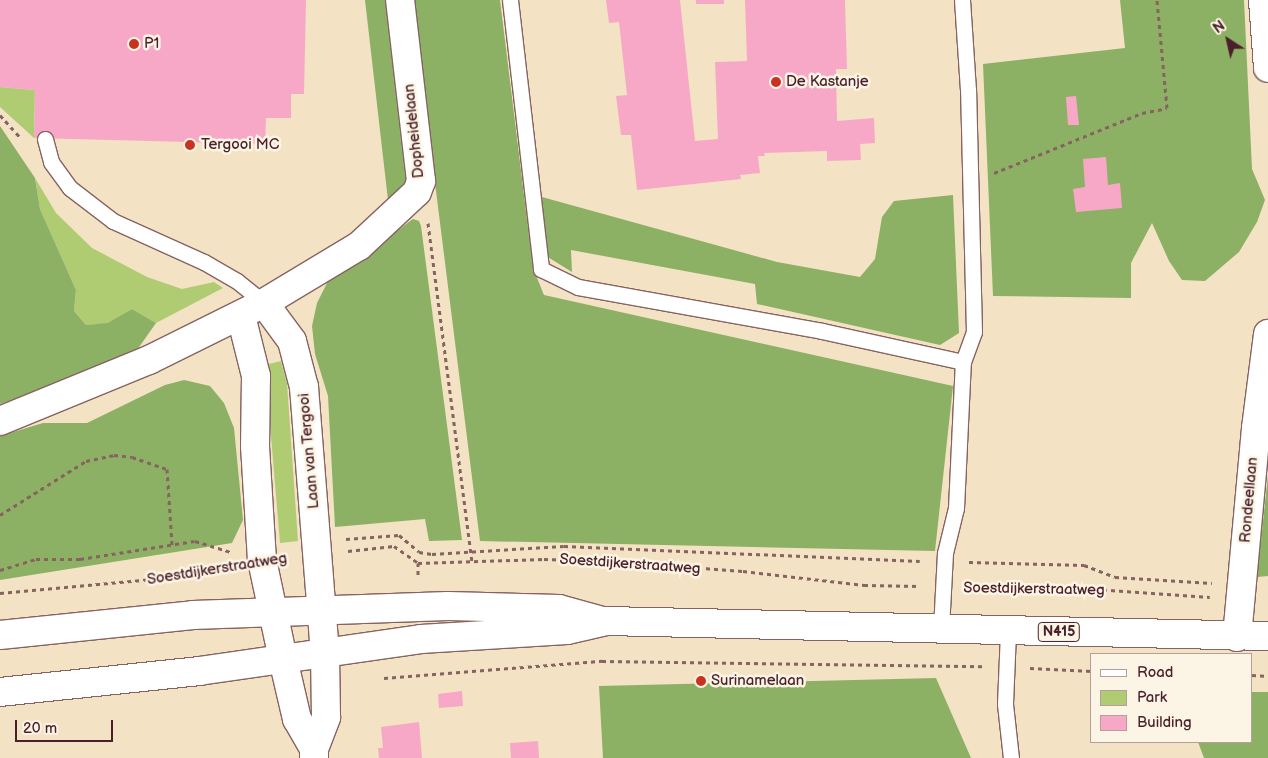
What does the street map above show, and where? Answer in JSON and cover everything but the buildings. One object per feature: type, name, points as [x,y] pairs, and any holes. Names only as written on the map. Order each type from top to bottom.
[{"type":"street","name":"Dopheidelaan","points":[[264,303],[359,246],[418,192],[421,181],[400,0]]},
{"type":"street","points":[[1263,0],[1268,68]]},
{"type":"street","points":[[0,421],[149,360],[264,303]]},
{"type":"street","name":"Laan van Tergooi","points":[[264,303],[292,340],[304,387],[325,653]]},
{"type":"street","points":[[241,316],[256,376],[261,554],[297,718],[314,754]]},
{"type":"street","name":"Rondeellaan","points":[[1237,636],[1268,334]]},
{"type":"street","points":[[0,635],[148,619],[273,612],[448,606],[560,609],[606,621]]},
{"type":"street","points":[[0,692],[283,659],[421,639],[567,630],[606,621]]},
{"type":"street","name":"N415","points":[[606,621],[1008,632],[1268,636]]},
{"type":"street","points":[[314,754],[326,717],[325,653]]},
{"type":"lane","points":[[510,0],[540,269],[578,287],[822,331],[963,362]]},
{"type":"lane","points":[[941,629],[945,562],[956,508],[963,362],[974,332],[968,90],[962,0]]},
{"type":"lane","name":"Laan van Tergooi","points":[[45,139],[52,162],[70,188],[113,222],[204,262],[237,281],[264,303]]},
{"type":"lane","points":[[1008,632],[1005,704],[1011,758]]},
{"type":"path","points":[[970,183],[1142,113],[1167,108],[1157,0]]},
{"type":"path","points":[[418,192],[428,221],[472,562]]},
{"type":"path","points":[[0,515],[86,461],[114,455],[132,457],[167,469],[172,544]]},
{"type":"path","points":[[317,548],[398,535],[419,552],[470,552],[564,546],[945,562],[1084,565],[1114,577],[1241,592]]},
{"type":"path","points":[[0,570],[36,559],[80,560],[172,544],[195,542],[224,553],[261,554]]},
{"type":"path","name":"Soestdijkerstraatweg","points":[[317,548],[394,546],[418,563],[544,558],[610,561],[743,571],[864,585],[1241,592]]},
{"type":"path","name":"Soestdijkerstraatweg","points":[[0,593],[177,577],[261,554]]},
{"type":"path","points":[[376,678],[602,661],[1007,666],[1090,671]]},
{"type":"path","points":[[1253,676],[1268,676]]},
{"type":"green space","points":[[365,0],[385,0],[406,183],[388,200]]},
{"type":"green space","points":[[412,0],[500,0],[533,268],[544,295],[953,386],[935,551],[480,541]]},
{"type":"green space","points":[[1120,0],[1244,0],[1252,169],[1265,200],[1257,222],[1239,252],[1205,281],[1182,280],[1169,261],[1152,223],[1131,263],[1131,298],[993,296],[983,64],[1125,48]]},
{"type":"green space","points":[[0,87],[35,90],[34,138],[0,107]]},
{"type":"green space","points":[[0,126],[35,178],[40,209],[76,290],[74,311],[86,325],[108,323],[132,309],[156,323],[137,350],[76,378],[0,404]]},
{"type":"green space","points":[[35,178],[56,213],[92,248],[147,277],[182,289],[214,282],[223,288],[156,323],[132,309],[108,324],[86,325],[74,311],[76,290],[40,209]]},
{"type":"green space","points":[[953,195],[959,333],[940,345],[757,304],[755,284],[571,250],[572,272],[546,256],[542,197],[777,262],[860,277],[875,259],[882,217],[894,201]]},
{"type":"green space","points":[[413,219],[419,221],[421,226],[462,540],[429,541],[425,519],[335,527],[328,396],[315,354],[312,326],[317,303],[328,281]]},
{"type":"green space","points":[[281,361],[287,383],[298,541],[280,543],[265,365]]},
{"type":"green space","points":[[184,380],[210,386],[224,403],[234,428],[243,520],[232,543],[0,580],[0,436],[43,423],[87,423],[165,385]]},
{"type":"green space","points":[[1268,475],[1268,576],[1257,577]]},
{"type":"green space","points":[[936,678],[971,758],[603,758],[599,686]]},
{"type":"green space","points":[[1253,692],[1268,692],[1268,758],[1204,758],[1198,743],[1253,743]]},
{"type":"place","name":"P1","points":[[134,44]]},
{"type":"place","name":"De Kastanje","points":[[776,82]]},
{"type":"place","name":"Tergooi MC","points":[[190,145]]},
{"type":"place","name":"Surinamelaan","points":[[701,681]]}]
